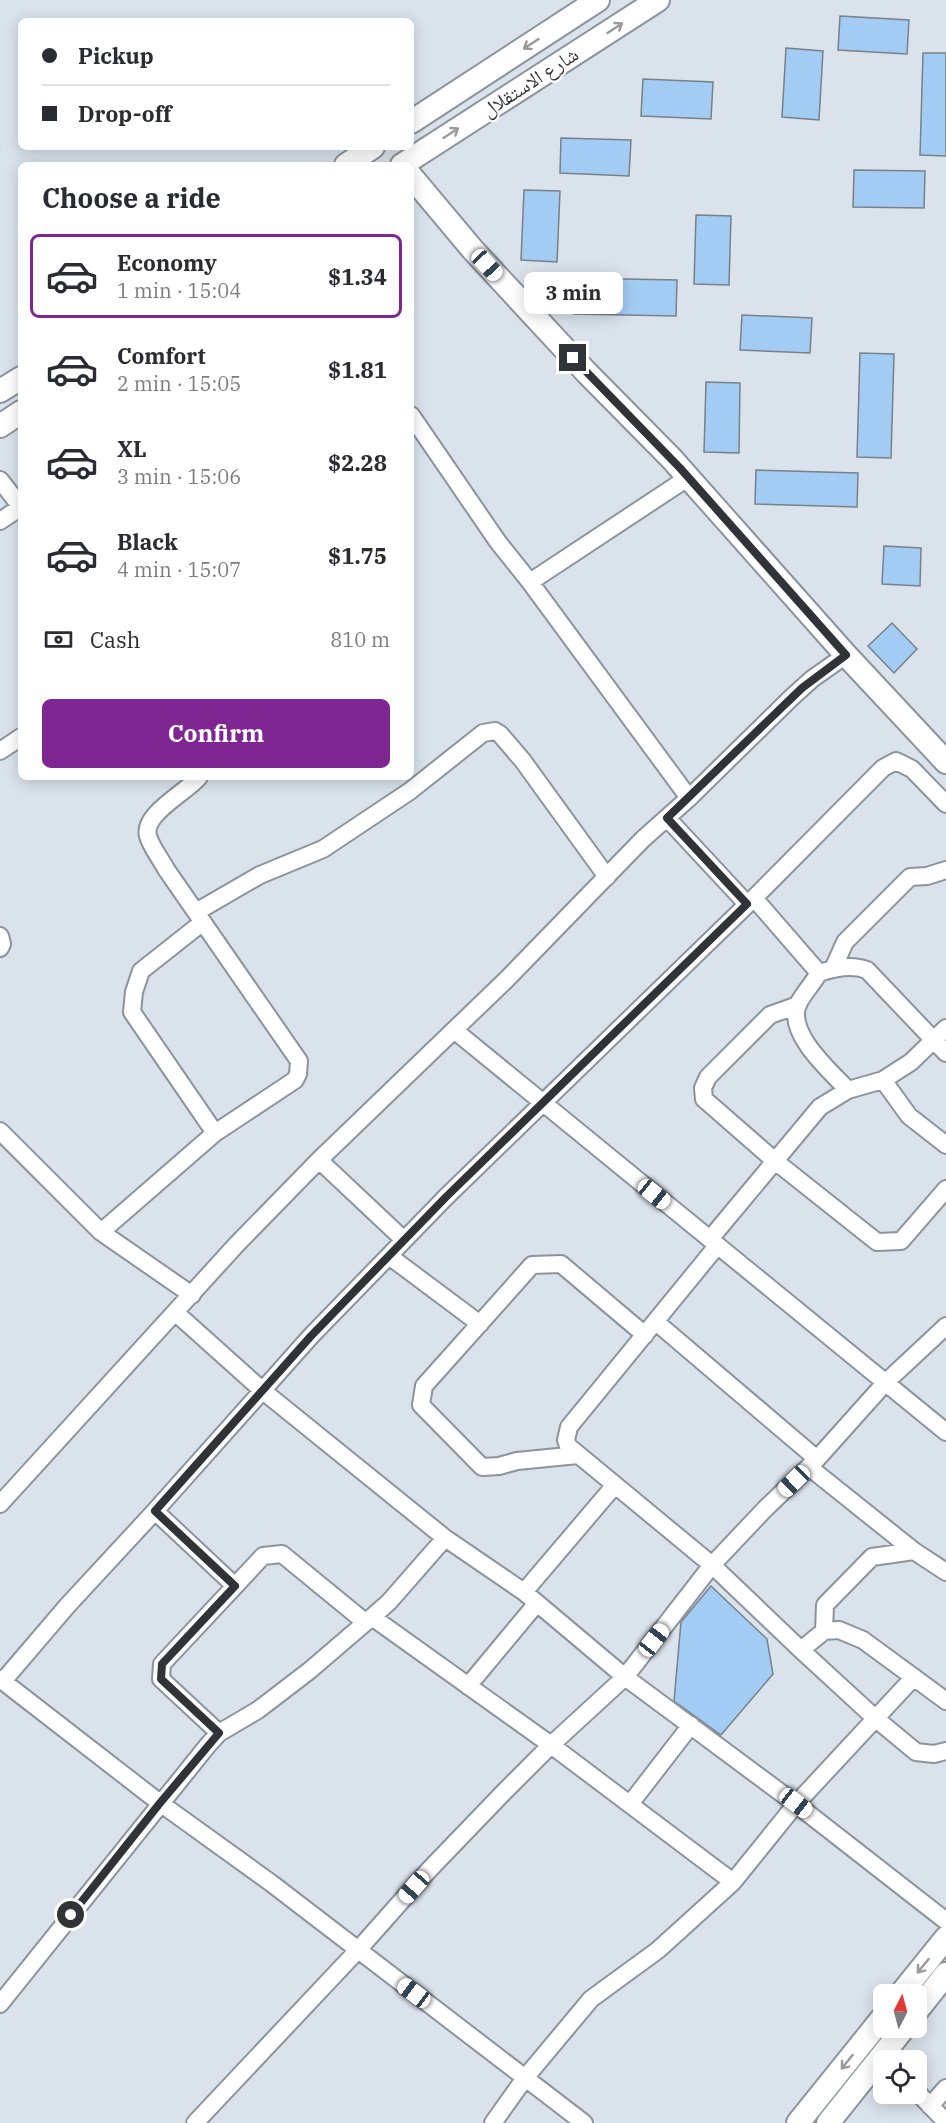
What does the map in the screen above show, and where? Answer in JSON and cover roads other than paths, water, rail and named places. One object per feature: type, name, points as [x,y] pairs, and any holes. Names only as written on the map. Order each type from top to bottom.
[{"type":"street","name":"شارع الاستقلال","points":[[414,120],[598,0]]},
{"type":"street","name":"شارع الاستقلال","points":[[407,162],[658,0]]},
{"type":"street","points":[[350,162],[368,150]]},
{"type":"street","points":[[414,180],[473,250],[587,374],[689,477],[846,655],[946,762]]},
{"type":"street","points":[[0,391],[18,380]]},
{"type":"street","points":[[0,426],[18,414]]},
{"type":"street","points":[[414,419],[498,542],[689,798]]},
{"type":"street","points":[[530,582],[689,477]]},
{"type":"street","points":[[0,480],[18,503]]},
{"type":"street","points":[[0,521],[18,509]]},
{"type":"street","points":[[0,1504],[237,1244],[319,1160],[507,979],[643,839],[689,798],[802,688],[846,655]]},
{"type":"street","points":[[215,1133],[132,1012],[134,992],[141,971],[200,917],[260,875],[323,849],[410,791],[483,732],[489,731],[500,734],[523,761],[607,877]]},
{"type":"street","points":[[0,751],[18,739]]},
{"type":"street","points":[[584,2123],[271,1883],[160,1803],[2,1680],[311,1336],[404,1240],[751,901],[883,768],[896,761],[912,769],[946,804]]},
{"type":"street","points":[[100,1232],[215,1133],[295,1080],[299,1068],[299,1061],[166,869],[148,836],[147,829],[156,814],[196,780]]},
{"type":"street","points":[[667,818],[826,971]]},
{"type":"street","points":[[946,870],[927,876],[910,877],[845,942],[826,971],[798,1005],[770,1015],[708,1077],[703,1088],[704,1099],[775,1161],[878,1242],[901,1241],[946,1189]]},
{"type":"street","points":[[0,936],[2,944],[0,948]]},
{"type":"street","points":[[826,971],[857,966],[867,970],[946,1053]]},
{"type":"street","points":[[798,1005],[796,1023],[809,1048],[848,1090]]},
{"type":"street","points":[[946,1028],[911,1062],[883,1080],[848,1090],[820,1107],[775,1161],[650,1329],[569,1427],[566,1440],[568,1446],[578,1455],[712,1565],[875,1718],[916,1752],[934,1754],[946,1751]]},
{"type":"street","points":[[454,1030],[946,1432]]},
{"type":"street","points":[[883,1080],[909,1116],[946,1145]]},
{"type":"street","points":[[0,1131],[100,1232],[192,1294]]},
{"type":"street","points":[[319,1160],[404,1240]]},
{"type":"street","points":[[389,1256],[480,1324]]},
{"type":"street","points":[[578,1455],[482,1467],[421,1405],[424,1386],[532,1265],[561,1264],[650,1329],[813,1463],[915,1551],[946,1572]]},
{"type":"street","points":[[176,1313],[263,1390],[445,1538],[531,1597],[625,1677],[796,1803],[946,1921]]},
{"type":"street","points":[[195,2123],[358,1950],[428,1871],[551,1744],[625,1677],[712,1565],[813,1463],[885,1383],[946,1326]]},
{"type":"street","points":[[468,1686],[615,1485]]},
{"type":"street","points":[[155,1511],[235,1586]]},
{"type":"street","points":[[0,2004],[160,1803],[219,1733],[258,1710],[309,1671],[389,1602],[445,1538]]},
{"type":"street","points":[[824,1631],[825,1605],[872,1557],[915,1551]]},
{"type":"street","points":[[219,1733],[161,1679],[162,1664],[263,1556],[282,1554],[368,1620],[551,1744],[733,1882]]},
{"type":"street","points":[[801,1650],[824,1631],[839,1630],[863,1640],[946,1701]]},
{"type":"street","points":[[493,2123],[525,2079],[591,2000],[658,1950],[733,1882],[796,1803],[914,1677]]},
{"type":"street","points":[[630,1804],[691,1725]]},
{"type":"street","points":[[909,1984],[946,1938]]},
{"type":"street","points":[[927,1998],[946,1974]]},
{"type":"street","points":[[798,2123],[873,2030]]},
{"type":"street","points":[[828,2123],[873,2072]]},
{"type":"street","points":[[930,2106],[946,2088]]},
{"type":"street","points":[[927,2103],[946,2122]]}]
